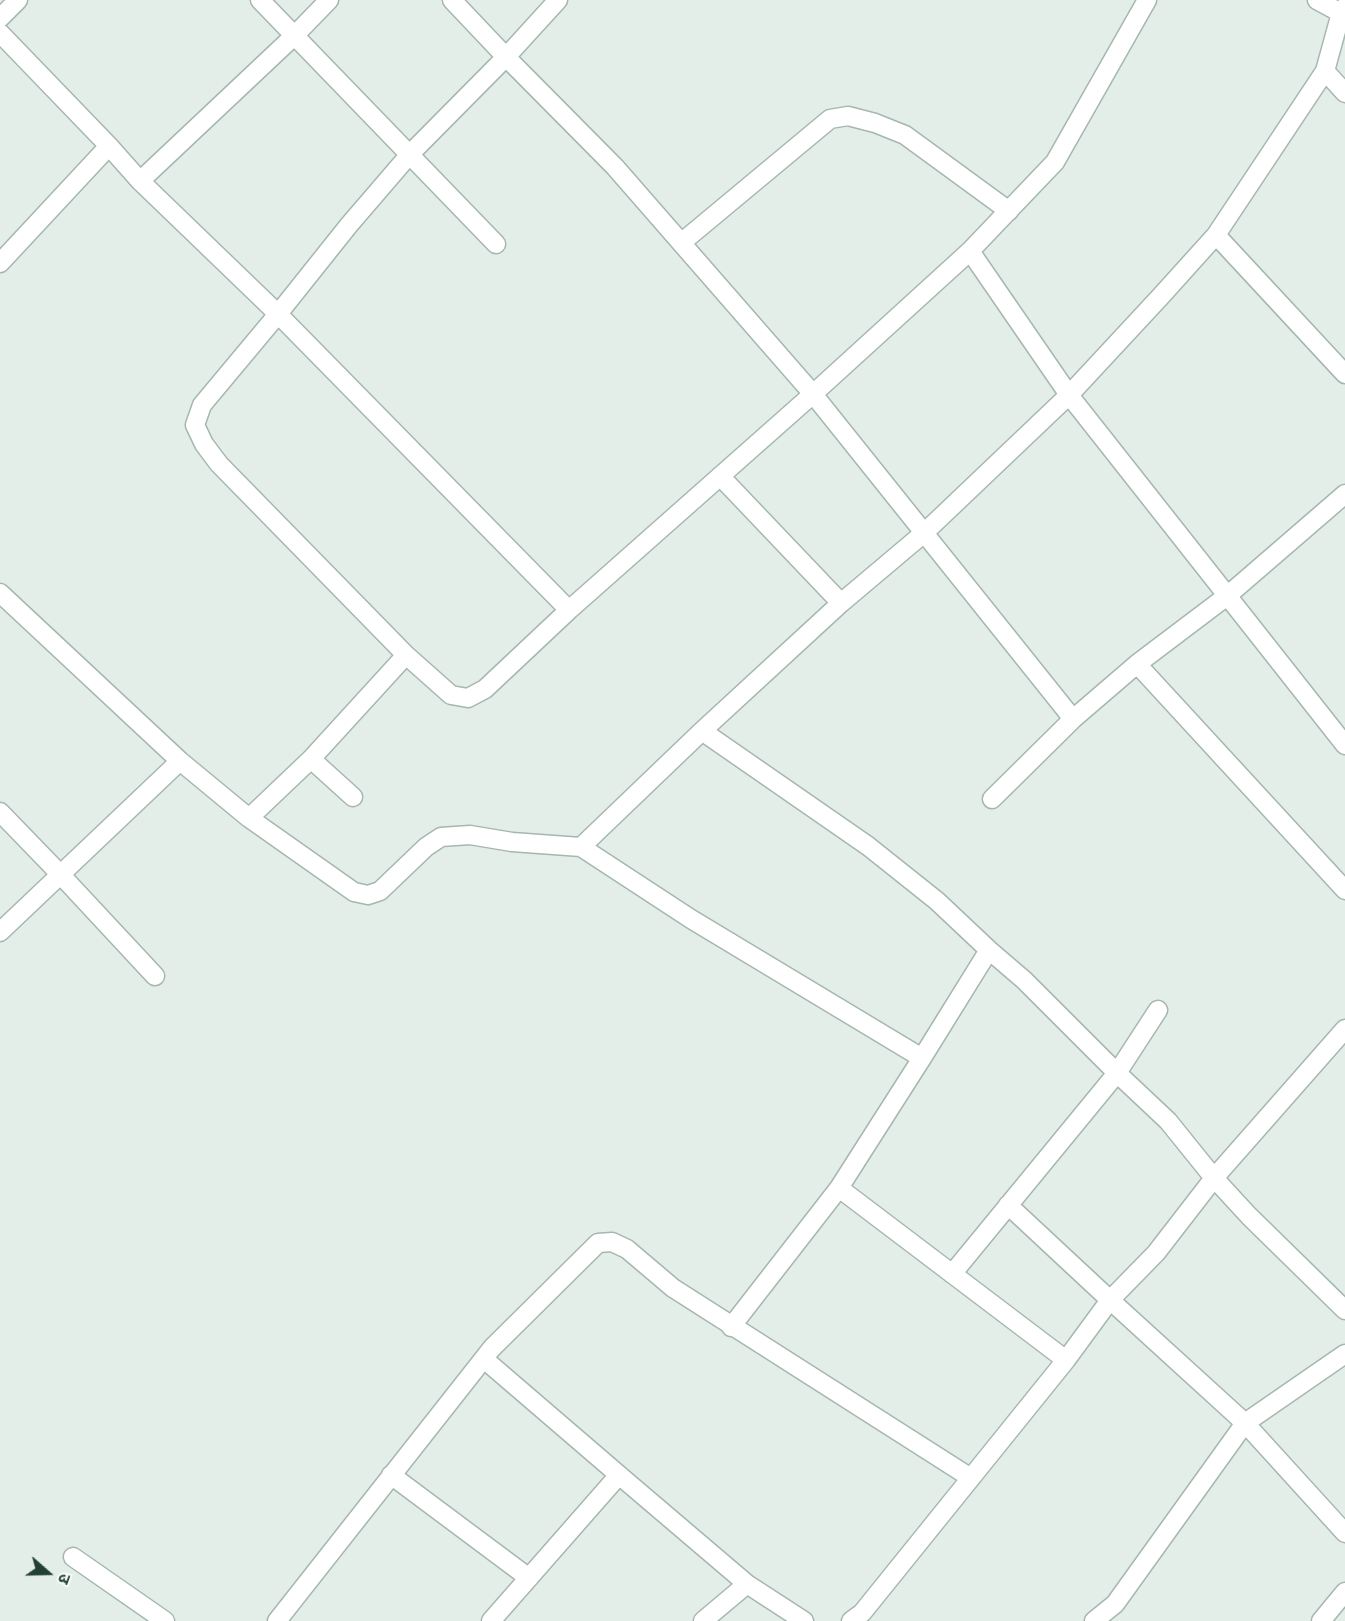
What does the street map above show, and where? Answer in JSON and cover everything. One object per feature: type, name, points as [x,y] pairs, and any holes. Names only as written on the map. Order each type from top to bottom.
[{"type":"street","points":[[0,18],[18,0]]},
{"type":"street","points":[[260,0],[496,244]]},
{"type":"street","points":[[140,181],[329,0]]},
{"type":"street","points":[[452,0],[615,166],[813,394],[1073,719]]},
{"type":"street","points":[[558,0],[506,57],[410,154],[349,225],[202,405],[195,425],[204,444],[219,464],[406,655],[451,695],[468,698],[484,689],[569,610],[970,252],[1055,162],[1147,0]]},
{"type":"street","points":[[581,847],[702,731],[841,603],[924,533],[1069,395],[1216,235],[1325,71],[1343,10],[1317,0]]},
{"type":"street","points":[[0,33],[140,181],[278,314],[569,610]]},
{"type":"street","points":[[1325,71],[1345,93]]},
{"type":"street","points":[[681,243],[830,119],[848,116],[875,123],[905,135],[1009,211]]},
{"type":"street","points":[[0,263],[109,146]]},
{"type":"street","points":[[1216,235],[1345,374]]},
{"type":"street","points":[[970,252],[1069,395],[1345,745]]},
{"type":"street","points":[[720,476],[841,603]]},
{"type":"street","points":[[992,799],[1073,719],[1137,664],[1227,596],[1345,494]]},
{"type":"street","points":[[0,593],[180,761],[249,818],[354,892],[368,895],[380,891],[426,847],[441,837],[470,835],[513,842],[581,847],[691,919],[922,1058]]},
{"type":"street","points":[[249,818],[310,759],[406,655]]},
{"type":"street","points":[[1137,664],[1345,890]]},
{"type":"street","points":[[702,731],[868,846],[937,901],[988,950],[1024,980],[1168,1121],[1214,1178],[1249,1216],[1345,1311]]},
{"type":"street","points":[[310,759],[353,797]]},
{"type":"street","points":[[0,932],[180,761]]},
{"type":"street","points":[[0,812],[155,976]]},
{"type":"street","points":[[731,1327],[839,1188],[988,950]]},
{"type":"street","points":[[952,1274],[1117,1073],[1158,1010]]},
{"type":"street","points":[[851,1621],[862,1613],[971,1478],[1066,1360],[1110,1300],[1156,1253],[1214,1178],[1345,1029]]},
{"type":"street","points":[[839,1188],[1066,1360]]},
{"type":"street","points":[[1008,1205],[1245,1423],[1345,1533]]},
{"type":"street","points":[[277,1621],[492,1348],[598,1243],[612,1242],[627,1249],[673,1288],[731,1327],[971,1478]]},
{"type":"street","points":[[1094,1621],[1115,1604],[1245,1423],[1345,1354]]},
{"type":"street","points":[[484,1359],[747,1584],[804,1621]]},
{"type":"street","points":[[391,1475],[529,1578]]},
{"type":"street","points":[[491,1621],[619,1475]]},
{"type":"street","points":[[73,1557],[165,1621]]},
{"type":"street","points":[[703,1621],[747,1584]]},
{"type":"street","points":[[1321,1621],[1345,1592]]}]
